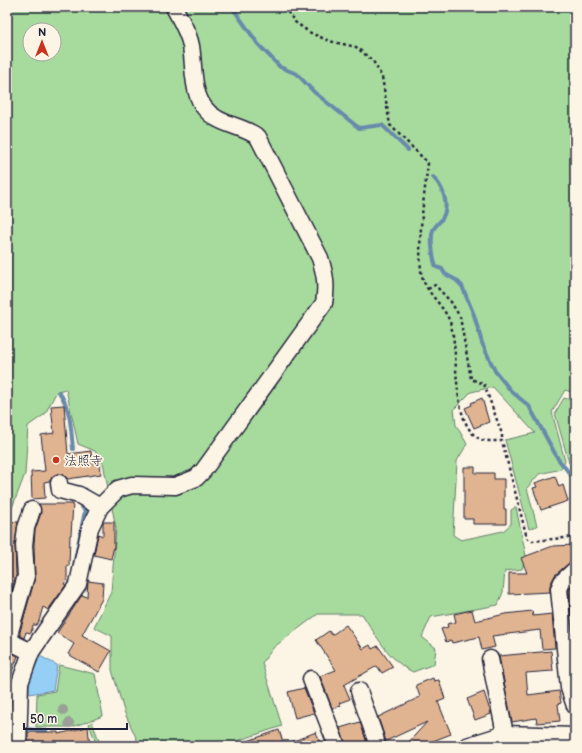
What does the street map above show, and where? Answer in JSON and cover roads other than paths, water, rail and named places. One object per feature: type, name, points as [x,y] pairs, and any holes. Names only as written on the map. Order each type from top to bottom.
[{"type":"street","points":[[18,746],[14,700],[20,682],[31,652],[78,584],[90,528],[100,507],[118,489],[132,485],[175,486],[196,478],[203,471],[324,303],[327,289],[326,275],[320,258],[258,137],[247,129],[216,118],[202,104],[193,82],[191,45],[174,7]]},
{"type":"street","points":[[59,483],[60,490],[79,495],[100,507]]},
{"type":"street","points":[[31,652],[11,642],[10,631],[26,576],[24,545],[26,528],[32,510]]},
{"type":"street","points":[[575,570],[562,582],[559,590],[569,688],[575,706]]},
{"type":"street","points":[[490,659],[504,740]]},
{"type":"street","points":[[311,679],[335,745]]},
{"type":"street","points":[[359,691],[376,737],[377,746]]},
{"type":"street","points":[[467,746],[504,740],[550,741],[575,736]]},
{"type":"water","points":[[40,656],[57,665],[53,690],[29,694],[29,680]]},
{"type":"waterway","points":[[232,7],[258,44],[280,67],[297,74],[314,92],[359,128],[382,125],[408,150]]},
{"type":"waterway","points":[[433,177],[443,191],[446,203],[444,215],[433,230],[432,234],[432,248],[436,267],[442,269],[445,274],[456,280],[462,286],[474,315],[482,343],[495,371],[511,391],[529,406],[558,459],[575,480]]},
{"type":"waterway","points":[[59,392],[68,412],[73,449]]},
{"type":"waterway","points":[[74,565],[85,511],[80,504]]},
{"type":"waterway","points":[[572,710],[575,719]]},
{"type":"waterway","points":[[26,729],[46,731],[49,746]]},
{"type":"place","name":"法照寺","points":[[56,460]]}]
